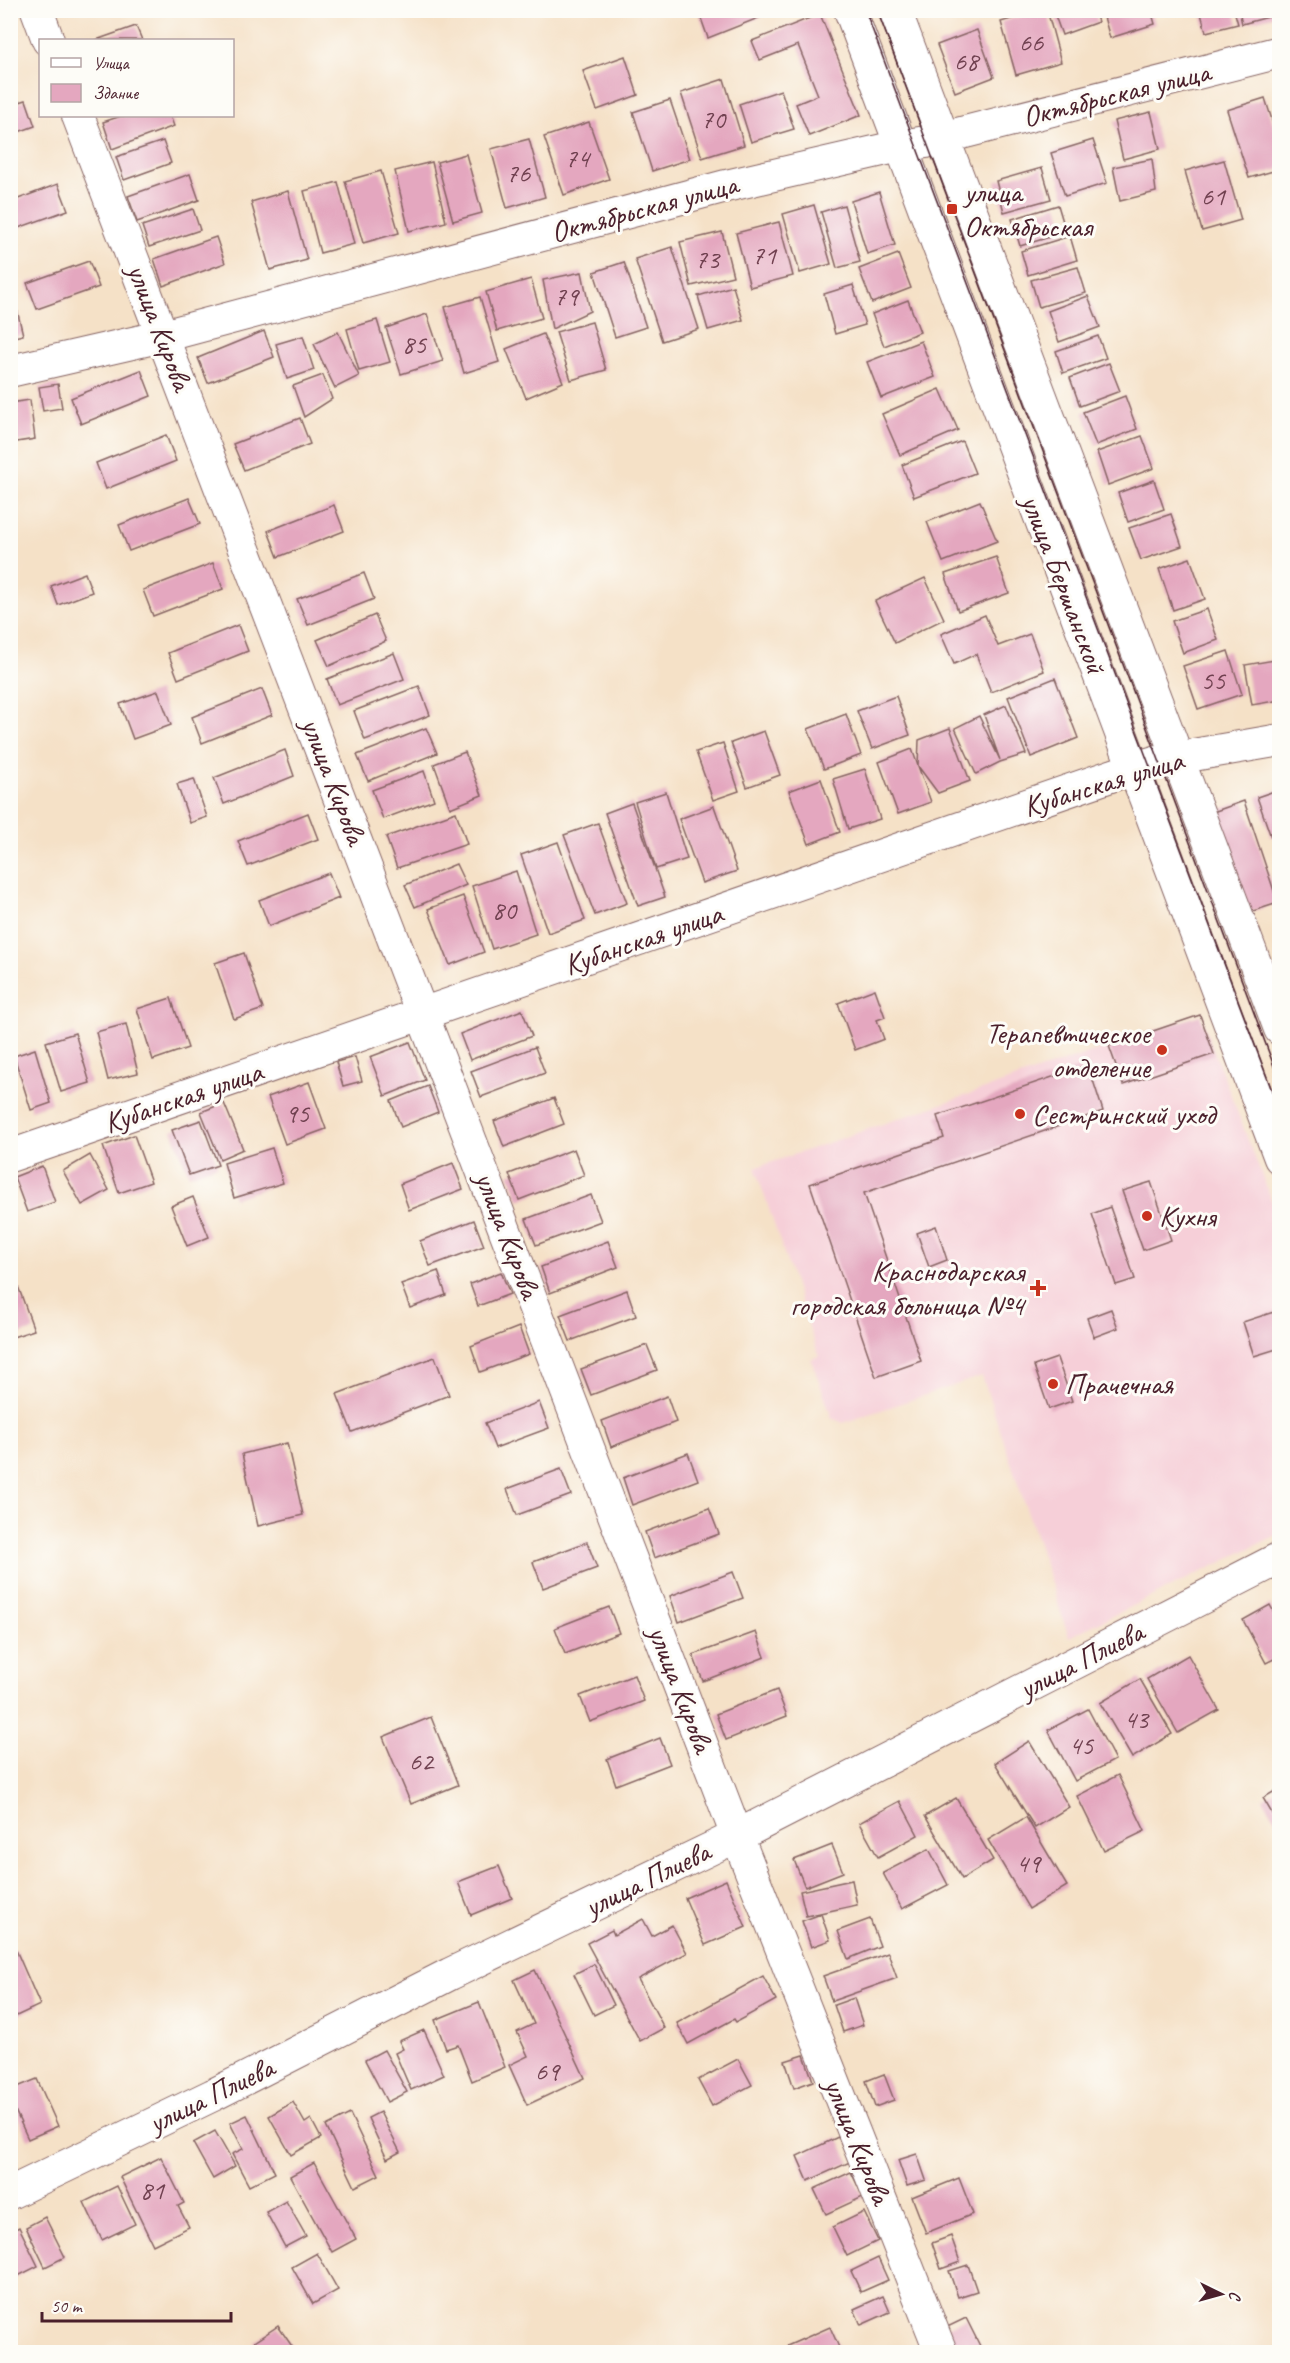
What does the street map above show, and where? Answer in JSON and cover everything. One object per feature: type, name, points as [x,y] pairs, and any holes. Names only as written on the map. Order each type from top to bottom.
[{"type":"street","points":[[37,10],[48,39]]},
{"type":"street","name":"улица Бершанской","points":[[850,10],[1280,1158]]},
{"type":"street","name":"улица Бершанской","points":[[894,10],[1280,1029]]},
{"type":"street","name":"Октябрьская улица","points":[[10,370],[164,336],[726,186],[943,137],[1280,52]]},
{"type":"street","name":"улица Кирова","points":[[78,117],[737,1836],[941,2352]]},
{"type":"street","name":"Кубанская улица","points":[[10,1156],[424,1015],[1134,768],[1177,757],[1280,740]]},
{"type":"street","name":"улица Плиева","points":[[10,2193],[213,2095],[450,1974],[737,1836],[1280,1558]]},
{"type":"shaded area","name":"Краснодарская городская больница №4","points":[[1200,1015],[1279,1220],[1279,1534],[1069,1637],[982,1376],[843,1423],[832,1418],[811,1359],[819,1356],[755,1168]]},
{"type":"building","points":[[698,10],[770,10],[771,13],[708,38]]},
{"type":"building","points":[[1047,10],[1061,62],[1016,75],[1001,22]]},
{"type":"building","points":[[1053,10],[1094,10],[1098,22],[1062,35]]},
{"type":"building","points":[[1102,10],[1151,10],[1155,24],[1110,38]]},
{"type":"building","points":[[1200,10],[1234,10],[1238,24],[1206,32]]},
{"type":"building","points":[[1239,10],[1275,10],[1276,15],[1242,24]]},
{"type":"building","points":[[820,14],[861,115],[809,136],[796,104],[818,95],[798,45],[760,60],[752,41]]},
{"type":"building","points":[[136,26],[142,39],[99,39]]},
{"type":"building","points":[[977,30],[994,77],[955,92],[937,45]]},
{"type":"building","points":[[625,56],[638,95],[597,110],[583,71]]},
{"type":"building","points":[[724,79],[744,145],[702,158],[681,93]]},
{"type":"building","points":[[781,90],[794,129],[751,142],[739,104]]},
{"type":"building","points":[[1265,98],[1280,145],[1280,169],[1249,178],[1227,110]]},
{"type":"building","points":[[26,100],[35,126],[10,135],[10,105]]},
{"type":"building","points":[[670,100],[690,159],[652,171],[633,112]]},
{"type":"building","points":[[1151,112],[1160,149],[1123,159],[1114,121]]},
{"type":"building","points":[[118,117],[170,117],[174,126],[112,149],[103,122]]},
{"type":"building","points":[[589,122],[609,179],[564,195],[544,137]]},
{"type":"building","points":[[529,139],[545,197],[507,208],[491,149]]},
{"type":"building","points":[[1093,140],[1107,183],[1065,196],[1051,153]]},
{"type":"building","points":[[163,141],[171,163],[124,180],[116,157]]},
{"type":"building","points":[[466,154],[482,213],[453,221],[437,162]]},
{"type":"building","points":[[1152,159],[1156,192],[1120,201],[1113,167]]},
{"type":"building","points":[[1224,160],[1241,220],[1202,231],[1185,171]]},
{"type":"building","points":[[432,162],[446,222],[409,231],[395,171]]},
{"type":"building","points":[[1042,168],[1051,199],[1004,212],[996,181]]},
{"type":"building","points":[[381,171],[399,233],[363,243],[345,181]]},
{"type":"building","points":[[190,174],[199,200],[137,222],[128,196]]},
{"type":"building","points":[[338,182],[354,244],[320,253],[304,191]]},
{"type":"building","points":[[58,184],[68,210],[10,231],[10,202]]},
{"type":"building","points":[[288,191],[307,260],[270,270],[251,202]]},
{"type":"building","points":[[879,192],[895,245],[867,254],[851,201]]},
{"type":"building","points":[[814,205],[831,264],[800,273],[783,214]]},
{"type":"building","points":[[844,205],[860,262],[837,268],[821,212]]},
{"type":"building","points":[[1058,205],[1066,232],[1020,246],[1012,219]]},
{"type":"building","points":[[193,209],[200,230],[149,247],[142,226]]},
{"type":"building","points":[[779,222],[793,276],[750,287],[736,233]]},
{"type":"building","points":[[722,232],[733,276],[691,286],[680,242]]},
{"type":"building","points":[[1070,236],[1077,260],[1028,275],[1021,251]]},
{"type":"building","points":[[216,237],[225,263],[163,286],[154,259]]},
{"type":"building","points":[[672,247],[699,329],[662,341],[635,259]]},
{"type":"building","points":[[898,254],[911,288],[872,303],[859,269]]},
{"type":"building","points":[[89,261],[99,287],[37,309],[27,283]]},
{"type":"building","points":[[624,262],[646,327],[615,337],[594,272]]},
{"type":"building","points":[[1078,267],[1086,293],[1039,307],[1031,280]]},
{"type":"building","points":[[582,272],[590,311],[552,329],[543,280]]},
{"type":"building","points":[[531,279],[542,318],[497,331],[486,292]]},
{"type":"building","points":[[853,285],[865,325],[835,334],[824,294]]},
{"type":"building","points":[[733,286],[743,320],[708,330],[698,296]]},
{"type":"building","points":[[1088,296],[1100,327],[1059,342],[1048,311]]},
{"type":"building","points":[[14,297],[23,335],[10,338],[10,298]]},
{"type":"building","points":[[480,297],[499,362],[464,373],[445,307]]},
{"type":"building","points":[[908,300],[920,332],[884,346],[872,314]]},
{"type":"building","points":[[427,314],[443,361],[401,374],[386,328]]},
{"type":"building","points":[[377,320],[390,362],[359,371],[347,329]]},
{"type":"building","points":[[592,322],[606,370],[571,380],[556,332]]},
{"type":"building","points":[[264,331],[274,357],[208,383],[198,358]]},
{"type":"building","points":[[338,332],[359,376],[335,388],[314,344]]},
{"type":"building","points":[[543,334],[563,382],[526,398],[506,349]]},
{"type":"building","points":[[303,336],[314,370],[287,379],[276,344]]},
{"type":"building","points":[[1098,336],[1106,358],[1063,373],[1056,351]]},
{"type":"building","points":[[921,341],[935,377],[881,398],[867,362]]},
{"type":"building","points":[[1109,363],[1120,391],[1080,406],[1070,378]]},
{"type":"building","points":[[141,370],[151,396],[81,424],[71,398]]},
{"type":"building","points":[[323,375],[332,399],[304,417],[293,386]]},
{"type":"building","points":[[58,384],[62,408],[43,411],[39,387]]},
{"type":"building","points":[[940,389],[958,430],[900,455],[882,414]]},
{"type":"building","points":[[1125,396],[1137,429],[1096,445],[1083,412]]},
{"type":"building","points":[[30,400],[35,439],[10,443],[10,403]]},
{"type":"building","points":[[300,418],[310,444],[244,470],[233,444]]},
{"type":"building","points":[[166,435],[176,461],[106,489],[96,463]]},
{"type":"building","points":[[1142,436],[1154,468],[1108,485],[1097,452]]},
{"type":"building","points":[[962,441],[975,473],[914,497],[902,465]]},
{"type":"building","points":[[1154,480],[1164,509],[1128,522],[1118,493]]},
{"type":"building","points":[[189,498],[200,524],[129,551],[119,525]]},
{"type":"building","points":[[980,501],[997,541],[943,562],[927,522]]},
{"type":"building","points":[[334,505],[344,531],[278,557],[268,531]]},
{"type":"building","points":[[1171,514],[1182,546],[1141,560],[1129,528]]},
{"type":"building","points":[[996,557],[1009,593],[958,611],[945,574]]},
{"type":"building","points":[[1190,558],[1205,599],[1173,610],[1159,569]]},
{"type":"building","points":[[213,563],[223,589],[153,616],[143,590]]},
{"type":"building","points":[[85,573],[92,592],[58,605],[51,586]]},
{"type":"building","points":[[364,573],[374,599],[308,625],[297,599]]},
{"type":"building","points":[[925,578],[944,619],[895,643],[875,601]]},
{"type":"building","points":[[1207,609],[1218,640],[1183,653],[1172,621]]},
{"type":"building","points":[[375,615],[386,641],[329,666],[317,640]]},
{"type":"building","points":[[985,615],[998,646],[1030,634],[1044,671],[991,692],[976,654],[954,664],[941,634]]},
{"type":"building","points":[[238,625],[248,651],[178,679],[168,653]]},
{"type":"building","points":[[1228,651],[1242,694],[1198,709],[1183,666]]},
{"type":"building","points":[[394,653],[404,679],[337,705],[327,679]]},
{"type":"building","points":[[1280,659],[1280,700],[1252,705],[1245,665]]},
{"type":"building","points":[[1055,678],[1078,738],[1031,757],[1008,697]]},
{"type":"building","points":[[419,686],[430,715],[365,740],[354,711]]},
{"type":"building","points":[[262,689],[272,715],[202,743],[192,717]]},
{"type":"building","points":[[158,691],[171,725],[133,739],[120,704]]},
{"type":"building","points":[[896,696],[910,735],[872,749],[857,711]]},
{"type":"building","points":[[1006,705],[1026,754],[1000,762],[976,774],[955,728],[979,716],[1000,760],[984,715]]},
{"type":"building","points":[[846,714],[861,755],[824,769],[808,729]]},
{"type":"building","points":[[426,728],[437,753],[368,781],[357,755]]},
{"type":"building","points":[[950,728],[970,781],[938,793],[918,766],[919,740]]},
{"type":"building","points":[[764,731],[780,775],[747,787],[731,743]]},
{"type":"building","points":[[723,743],[739,791],[713,800],[696,752]]},
{"type":"building","points":[[912,749],[931,802],[898,814],[879,762]]},
{"type":"building","points":[[285,750],[294,776],[224,804],[214,778]]},
{"type":"building","points":[[465,752],[482,795],[450,808],[434,764]]},
{"type":"building","points":[[865,769],[880,819],[848,829],[833,779]]},
{"type":"building","points":[[424,771],[434,800],[383,819],[372,790]]},
{"type":"building","points":[[194,779],[207,817],[190,823],[177,784]]},
{"type":"building","points":[[821,779],[840,832],[809,844],[789,791]]},
{"type":"building","points":[[1280,789],[1280,834],[1271,837],[1257,797]]},
{"type":"building","points":[[666,792],[687,859],[656,869],[635,802]]},
{"type":"building","points":[[1244,801],[1278,903],[1247,913],[1213,812]]},
{"type":"building","points":[[632,803],[665,897],[638,906],[605,813]]},
{"type":"building","points":[[714,806],[737,871],[702,883],[679,819]]},
{"type":"building","points":[[456,812],[467,844],[397,868],[386,837]]},
{"type":"building","points":[[308,813],[318,839],[248,866],[238,841]]},
{"type":"building","points":[[598,823],[627,903],[595,915],[564,835]]},
{"type":"building","points":[[558,842],[585,920],[548,933],[521,855]]},
{"type":"building","points":[[456,864],[466,885],[415,907],[405,885]]},
{"type":"building","points":[[516,871],[536,934],[492,949],[472,886]]},
{"type":"building","points":[[329,873],[339,898],[269,926],[259,900]]},
{"type":"building","points":[[463,896],[484,952],[450,965],[428,909]]},
{"type":"building","points":[[244,953],[263,1009],[234,1019],[215,963]]},
{"type":"building","points":[[875,989],[885,1017],[877,1020],[884,1039],[855,1050],[838,1003]]},
{"type":"building","points":[[171,998],[188,1048],[153,1060],[137,1009]]},
{"type":"building","points":[[522,1010],[532,1036],[470,1060],[460,1034]]},
{"type":"building","name":"Терапевтическое отделение","points":[[1200,1015],[1214,1054],[1123,1085],[1109,1046]]},
{"type":"building","points":[[126,1024],[138,1073],[108,1080],[96,1032]]},
{"type":"building","points":[[75,1033],[90,1083],[61,1092],[46,1042]]},
{"type":"building","points":[[410,1042],[425,1080],[385,1096],[370,1057]]},
{"type":"building","points":[[535,1047],[545,1073],[481,1097],[471,1071]]},
{"type":"building","points":[[35,1049],[51,1103],[31,1110],[14,1056]]},
{"type":"building","points":[[355,1057],[362,1081],[343,1086],[336,1062]]},
{"type":"building","points":[[1088,1065],[1103,1111],[864,1193],[921,1361],[876,1377],[810,1184],[944,1138],[937,1116]]},
{"type":"building","points":[[309,1082],[326,1129],[285,1144],[268,1097]]},
{"type":"building","points":[[428,1086],[438,1112],[401,1127],[391,1101]]},
{"type":"building","points":[[554,1098],[564,1124],[504,1147],[494,1121]]},
{"type":"building","points":[[224,1103],[243,1149],[220,1159],[201,1112]]},
{"type":"building","points":[[201,1120],[218,1165],[189,1175],[172,1130]]},
{"type":"building","points":[[134,1135],[151,1182],[119,1193],[103,1146]]},
{"type":"building","points":[[272,1148],[283,1183],[234,1198],[224,1163]]},
{"type":"building","points":[[574,1149],[584,1175],[519,1200],[509,1174]]},
{"type":"building","points":[[90,1155],[109,1190],[82,1205],[63,1171]]},
{"type":"building","points":[[453,1163],[463,1189],[409,1210],[400,1184]]},
{"type":"building","points":[[42,1166],[55,1202],[27,1212],[14,1177]]},
{"type":"building","name":"Кухня","points":[[1151,1182],[1171,1240],[1143,1250],[1122,1191]]},
{"type":"building","points":[[591,1195],[601,1221],[536,1245],[526,1219]]},
{"type":"building","points":[[193,1197],[209,1237],[187,1246],[171,1206]]},
{"type":"building","points":[[1110,1207],[1135,1279],[1116,1285],[1092,1214]]},
{"type":"building","points":[[474,1220],[484,1246],[430,1266],[420,1241]]},
{"type":"building","points":[[936,1226],[947,1260],[929,1267],[917,1233]]},
{"type":"building","points":[[608,1241],[618,1267],[550,1293],[541,1267]]},
{"type":"building","points":[[10,1264],[34,1330],[10,1338]]},
{"type":"building","points":[[438,1271],[446,1295],[410,1308],[401,1284]]},
{"type":"building","points":[[501,1272],[510,1294],[478,1306],[470,1284]]},
{"type":"building","points":[[627,1290],[636,1316],[570,1341],[560,1315]]},
{"type":"building","points":[[1111,1309],[1118,1328],[1094,1337],[1087,1318]]},
{"type":"building","points":[[1280,1310],[1280,1348],[1254,1356],[1243,1322]]},
{"type":"building","points":[[519,1327],[529,1354],[480,1372],[471,1346]]},
{"type":"building","points":[[647,1345],[657,1370],[591,1395],[581,1369]]},
{"type":"building","points":[[435,1357],[449,1395],[352,1432],[337,1394]]},
{"type":"building","name":"Прачечная","points":[[1057,1358],[1072,1401],[1049,1409],[1034,1366]]},
{"type":"building","points":[[667,1396],[676,1422],[611,1447],[602,1421]]},
{"type":"building","points":[[539,1402],[549,1428],[495,1448],[485,1423]]},
{"type":"building","points":[[287,1443],[303,1515],[258,1526],[242,1454]]},
{"type":"building","points":[[688,1453],[698,1480],[632,1505],[623,1478]]},
{"type":"building","points":[[561,1469],[571,1495],[517,1515],[507,1489]]},
{"type":"building","points":[[709,1508],[719,1534],[654,1558],[645,1532]]},
{"type":"building","points":[[587,1542],[597,1568],[543,1588],[533,1562]]},
{"type":"building","points":[[733,1572],[743,1598],[679,1622],[670,1596]]},
{"type":"building","points":[[1270,1605],[1280,1623],[1280,1656],[1266,1663],[1243,1620]]},
{"type":"building","points":[[609,1607],[619,1633],[565,1654],[555,1628]]},
{"type":"building","points":[[756,1632],[765,1657],[703,1681],[693,1655]]},
{"type":"building","points":[[1188,1655],[1219,1710],[1178,1733],[1147,1679]]},
{"type":"building","points":[[634,1675],[644,1701],[590,1722],[580,1696]]},
{"type":"building","points":[[1140,1679],[1172,1734],[1132,1758],[1100,1703]]},
{"type":"building","points":[[777,1690],[787,1716],[726,1740],[716,1714]]},
{"type":"building","points":[[1088,1709],[1115,1760],[1075,1781],[1048,1730]]},
{"type":"building","points":[[431,1717],[458,1785],[411,1804],[383,1737]]},
{"type":"building","points":[[660,1738],[670,1764],[616,1785],[607,1759]]},
{"type":"building","points":[[1029,1741],[1069,1807],[1035,1828],[995,1763]]},
{"type":"building","points":[[1118,1775],[1145,1831],[1104,1851],[1077,1796]]},
{"type":"building","points":[[1280,1788],[1280,1827],[1263,1798]]},
{"type":"building","points":[[956,1798],[993,1860],[962,1879],[925,1816]]},
{"type":"building","points":[[900,1801],[918,1835],[878,1857],[859,1823]]},
{"type":"building","points":[[1026,1817],[1067,1886],[1029,1909],[988,1840]]},
{"type":"building","points":[[832,1845],[843,1872],[805,1887],[794,1860]]},
{"type":"building","points":[[929,1849],[948,1885],[902,1909],[883,1873]]},
{"type":"building","points":[[499,1866],[512,1898],[471,1915],[458,1882]]},
{"type":"building","points":[[726,1880],[746,1927],[705,1945],[685,1898]]},
{"type":"building","points":[[852,1880],[857,1905],[806,1916],[800,1891]]},
{"type":"building","points":[[821,1914],[830,1940],[811,1947],[802,1921]]},
{"type":"building","points":[[643,1919],[652,1936],[672,1925],[687,1953],[638,1979],[664,2028],[640,2041],[587,1943],[612,1930],[614,1935]]},
{"type":"building","points":[[870,1919],[880,1946],[848,1959],[838,1931]]},
{"type":"building","points":[[16,1950],[40,2005],[10,2019],[10,1953]]},
{"type":"building","points":[[888,1953],[897,1978],[832,2001],[823,1976]]},
{"type":"building","points":[[594,1964],[614,2005],[594,2015],[574,1974]]},
{"type":"building","points":[[535,1970],[585,2078],[527,2105],[509,2065],[528,2056],[517,2032],[534,2024],[514,1980]]},
{"type":"building","points":[[763,1976],[776,2000],[688,2044],[677,2023]]},
{"type":"building","points":[[854,1998],[863,2025],[843,2032],[834,2005]]},
{"type":"building","points":[[479,2002],[505,2067],[472,2081],[458,2045],[446,2049],[435,2020]]},
{"type":"building","points":[[424,2030],[444,2075],[411,2090],[395,2053],[403,2049],[399,2041]]},
{"type":"building","points":[[384,2050],[407,2092],[387,2102],[365,2060]]},
{"type":"building","points":[[804,2055],[813,2081],[794,2088],[785,2061]]},
{"type":"building","points":[[738,2059],[752,2085],[712,2106],[698,2080]]},
{"type":"building","points":[[884,2074],[894,2100],[875,2107],[866,2081]]},
{"type":"building","points":[[37,2079],[58,2126],[28,2139],[10,2099],[10,2090]]},
{"type":"building","points":[[293,2102],[305,2123],[311,2119],[321,2138],[291,2155],[269,2116]]},
{"type":"building","points":[[380,2112],[400,2152],[387,2159],[368,2118]]},
{"type":"building","points":[[350,2114],[379,2175],[355,2187],[326,2126]]},
{"type":"building","points":[[247,2115],[275,2173],[249,2186],[232,2154],[243,2149],[230,2123]]},
{"type":"building","points":[[215,2131],[235,2166],[213,2179],[193,2143]]},
{"type":"building","points":[[838,2137],[850,2162],[808,2181],[797,2156]]},
{"type":"building","points":[[917,2154],[926,2180],[907,2186],[898,2160]]},
{"type":"building","points":[[161,2157],[184,2203],[178,2206],[189,2227],[153,2245],[120,2177]]},
{"type":"building","points":[[314,2163],[356,2239],[332,2252],[290,2176]]},
{"type":"building","points":[[851,2172],[863,2197],[826,2214],[814,2189]]},
{"type":"building","points":[[959,2178],[973,2214],[926,2233],[912,2197]]},
{"type":"building","points":[[117,2186],[135,2224],[102,2240],[84,2202]]},
{"type":"building","points":[[286,2201],[306,2236],[285,2247],[266,2212]]},
{"type":"building","points":[[864,2212],[878,2241],[847,2256],[833,2227]]},
{"type":"building","points":[[45,2217],[65,2257],[45,2267],[26,2227]]},
{"type":"building","points":[[19,2227],[38,2266],[10,2280],[10,2232]]},
{"type":"building","points":[[951,2236],[960,2262],[941,2269],[932,2243]]},
{"type":"building","points":[[317,2253],[338,2290],[313,2304],[292,2267]]},
{"type":"building","points":[[878,2258],[888,2280],[861,2292],[851,2271]]},
{"type":"building","points":[[968,2265],[977,2291],[958,2297],[949,2271]]},
{"type":"building","points":[[883,2296],[890,2312],[861,2325],[854,2309]]},
{"type":"building","points":[[966,2318],[983,2352],[955,2352],[943,2329]]},
{"type":"building","points":[[278,2326],[296,2352],[261,2352],[254,2342]]},
{"type":"building","points":[[830,2327],[841,2352],[789,2352],[787,2346]]},
{"type":"tram line","points":[[865,10],[1280,1112]]},
{"type":"tram line","points":[[877,10],[1280,1082]]},
{"type":"place","name":"улица Октябрьская","points":[[952,209]]},
{"type":"place","name":"Терапевтическое отделение","points":[[1162,1050]]},
{"type":"place","name":"Сестринский уход","points":[[1020,1114]]},
{"type":"place","name":"Кухня","points":[[1147,1216]]},
{"type":"place","name":"Краснодарская городская больница №4","points":[[1038,1288]]},
{"type":"place","name":"Прачечная","points":[[1053,1384]]}]
